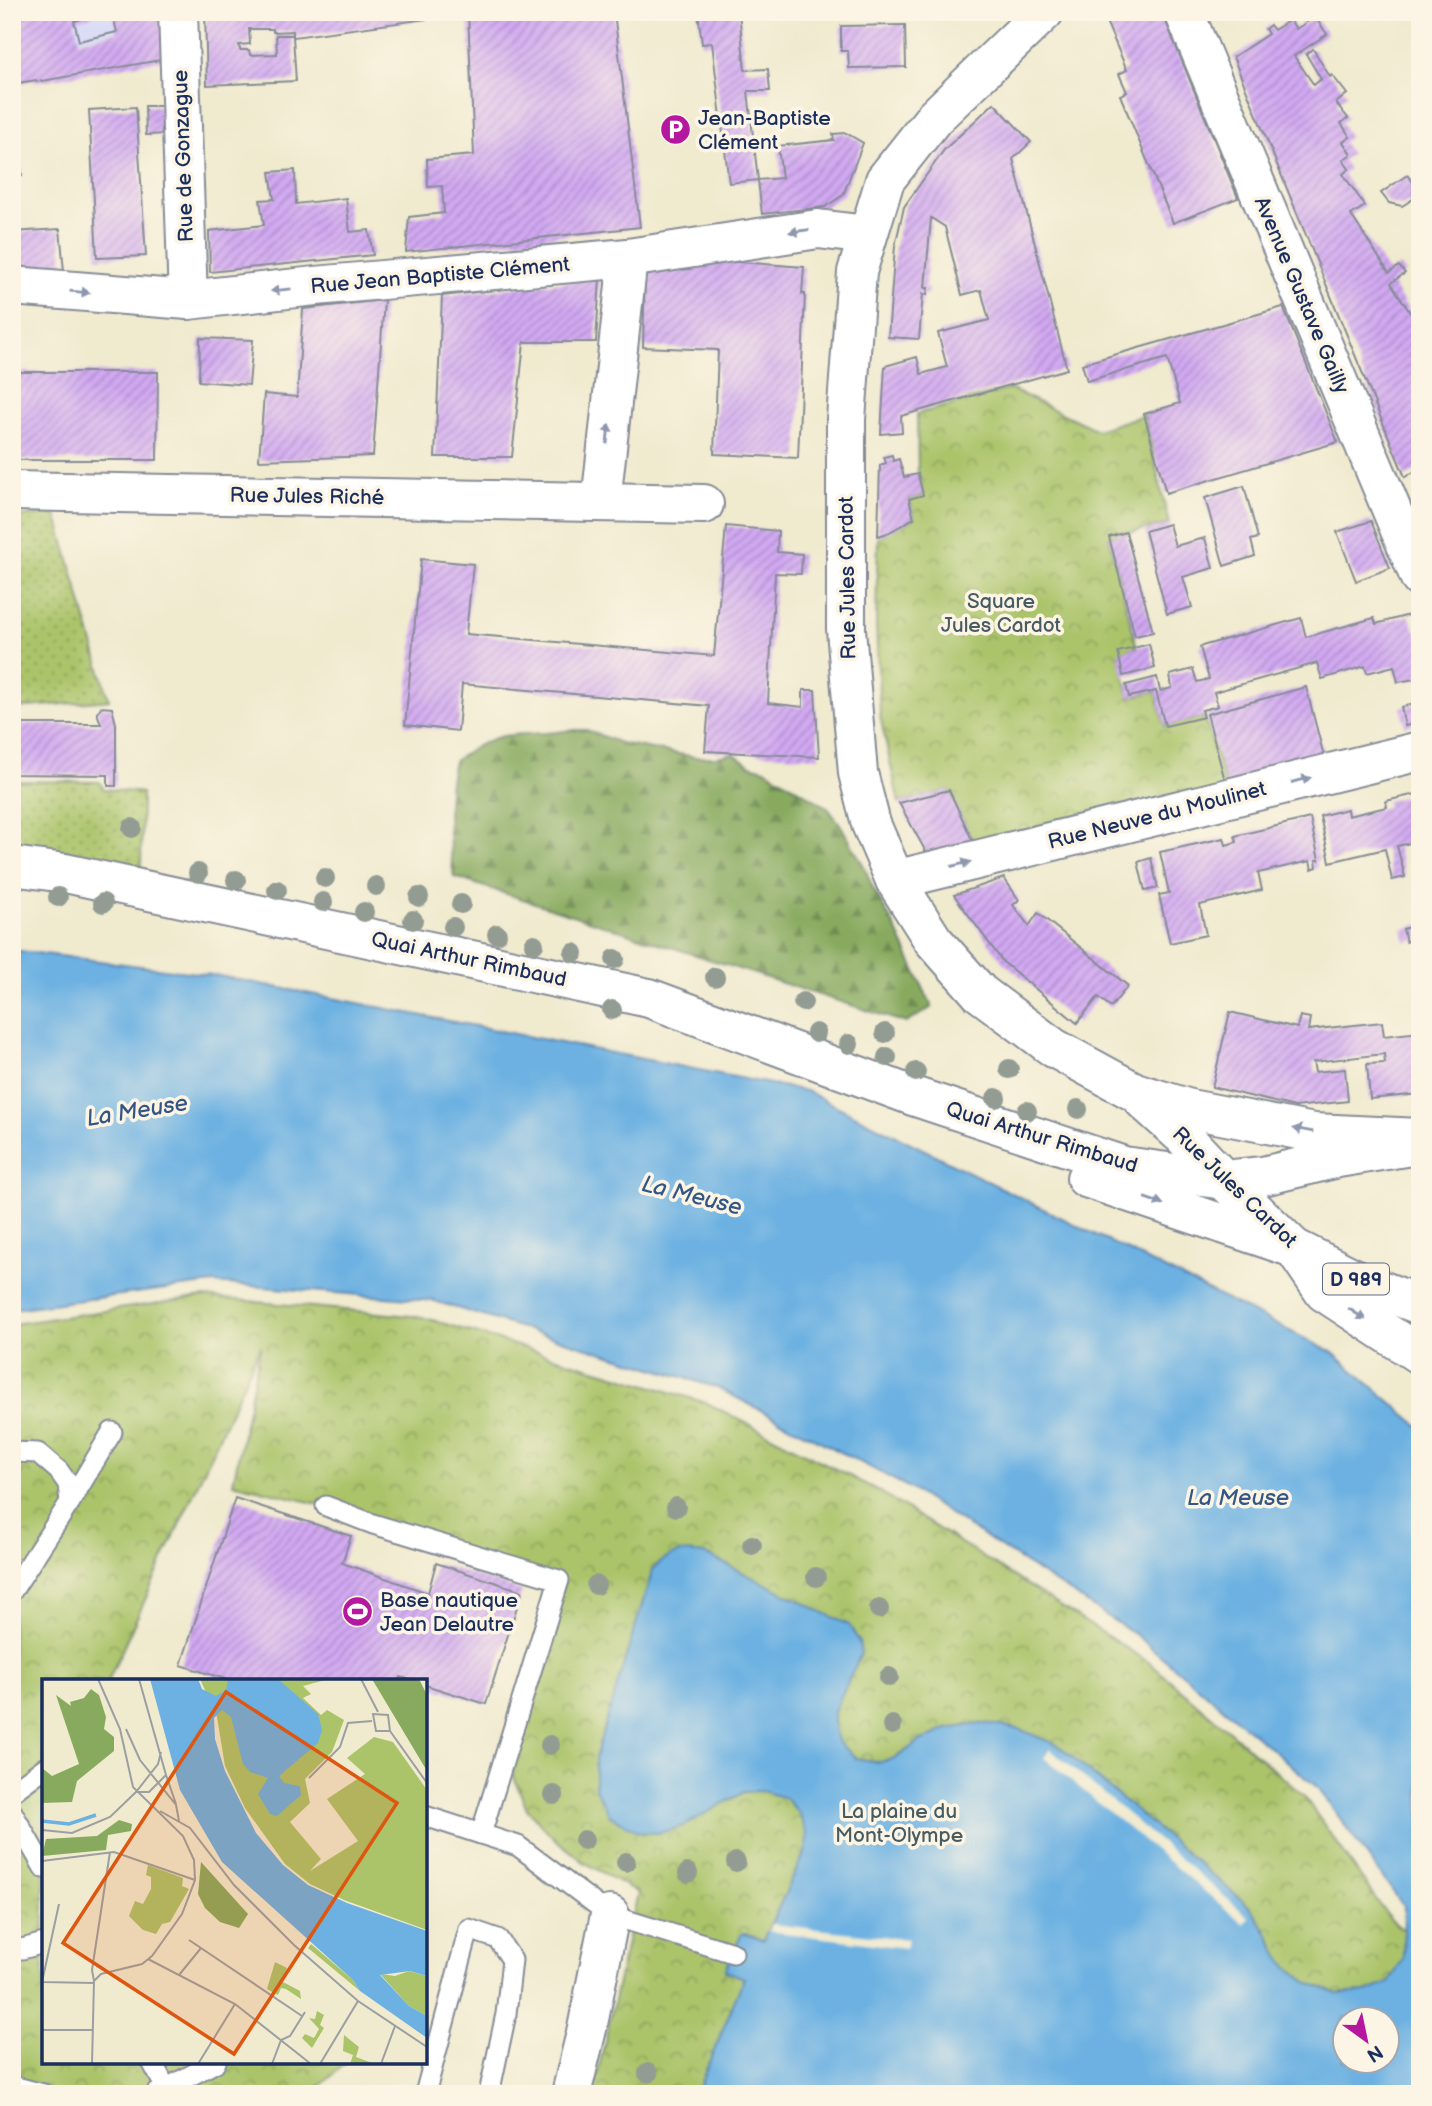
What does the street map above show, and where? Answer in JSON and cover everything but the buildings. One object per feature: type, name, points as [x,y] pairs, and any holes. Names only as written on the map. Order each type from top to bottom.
[{"type":"main road","name":"Rue de Gonzague","points":[[178,12],[188,300]]},
{"type":"main road","name":"Rue Jules Cardot","points":[[1044,12],[934,118],[885,180],[857,272],[846,419],[846,629],[858,773],[871,824],[895,880],[933,940],[980,993],[1054,1048],[1135,1092],[1190,1110],[1314,1132],[1420,1138]]},
{"type":"main road","name":"Avenue Gustave Gailly","points":[[1184,12],[1420,578]]},
{"type":"main road","name":"Rue Jean Baptiste Clément","points":[[12,286],[188,300],[628,258],[818,229],[867,235]]},
{"type":"main road","points":[[601,502],[628,258]]},
{"type":"main road","name":"Rue Jules Riché","points":[[12,491],[704,504]]},
{"type":"main road","name":"Rue Neuve du Moulinet","points":[[895,880],[1420,751]]},
{"type":"main road","name":"Quai Arthur Rimbaud","points":[[12,866],[65,873],[649,998],[913,1096],[1124,1166],[1224,1180],[1263,1176],[1338,1158],[1420,1144]]},
{"type":"main road","name":"Rue Jules Cardot","points":[[1135,1092],[1184,1137],[1294,1248],[1370,1286],[1420,1305]]},
{"type":"main road","name":"Quai Arthur Rimbaud","points":[[913,1096],[1052,1167],[1294,1248]]},
{"type":"main road","points":[[1294,1248],[1325,1292],[1420,1355]]},
{"type":"main road","points":[[571,2094],[610,1915]]},
{"type":"lane","points":[[12,1591],[113,1432]]},
{"type":"lane","points":[[12,1452],[38,1453],[59,1471],[68,1484],[70,1502]]},
{"type":"lane","points":[[326,1506],[373,1524],[559,1580],[481,1834]]},
{"type":"lane","points":[[12,1792],[42,1770]]},
{"type":"lane","points":[[12,1812],[42,1864]]},
{"type":"lane","points":[[427,1817],[518,1846],[610,1915],[733,1953]]},
{"type":"lane","points":[[425,2094],[469,1929],[498,1939],[512,1960],[506,2014],[489,2094]]},
{"type":"lane","points":[[12,1948],[42,1943]]},
{"type":"lane","points":[[153,2064],[164,2092],[213,2064]]},
{"type":"lane","points":[[12,2086],[43,2094]]},
{"type":"shaded area","points":[[12,12],[165,12],[117,31],[12,56]]},
{"type":"green space","name":"Square Jules Cardot","points":[[1010,389],[1097,430],[1144,415],[1169,524],[1109,537],[1137,647],[1119,653],[1129,697],[1156,691],[1165,726],[1204,717],[1227,788],[975,846],[949,791],[899,803],[880,715],[876,625],[878,536],[914,518],[909,499],[923,495],[918,474],[917,414]]},
{"type":"green space","points":[[56,514],[109,700],[18,708],[12,688],[12,517]]},
{"type":"green space","points":[[587,730],[620,743],[695,757],[716,757],[733,753],[827,807],[865,868],[932,1007],[906,1023],[454,877],[448,819],[454,761],[477,746],[496,738]]},
{"type":"green space","points":[[12,781],[99,782],[104,789],[142,793],[141,867],[12,842]]},
{"type":"green space","name":"La plaine du Mont-Olympe","points":[[203,1297],[422,1317],[707,1403],[877,1490],[1150,1663],[1303,1795],[1390,1919],[1420,1944],[1420,2094],[593,2094],[638,1893],[584,1862],[555,1839],[527,1809],[513,1775],[517,1717],[559,1580],[326,1506],[233,1483],[261,1345],[109,1679],[42,1679],[42,2064],[345,2064],[311,2094],[12,2094],[12,1324]]},
{"type":"water","name":"La Meuse","points":[[12,950],[220,976],[806,1091],[1332,1352],[1420,1427],[1420,2094],[696,2094],[744,1978],[725,1971],[742,1933],[763,1940],[806,1850],[807,1834],[799,1813],[785,1798],[762,1791],[744,1792],[683,1826],[660,1833],[639,1832],[610,1816],[595,1788],[595,1758],[653,1569],[676,1554],[705,1554],[849,1625],[859,1641],[861,1654],[834,1711],[834,1728],[839,1743],[856,1758],[879,1762],[894,1759],[920,1741],[947,1729],[985,1723],[1019,1729],[1058,1745],[1251,1908],[1281,1960],[1305,1981],[1337,1994],[1366,1992],[1388,1983],[1403,1960],[1404,1907],[1318,1788],[1136,1635],[908,1487],[718,1388],[434,1301],[213,1283],[12,1309]]},
{"type":"pier","points":[[1050,1749],[1249,1917],[1244,1924],[1044,1758]]},
{"type":"pier","points":[[771,1924],[908,1939],[906,1948],[768,1931]]},
{"type":"place","name":"Jean-Baptiste Clément","points":[[675,130]]},
{"type":"place","name":"Base nautique Jean Delautre","points":[[357,1612]]}]
